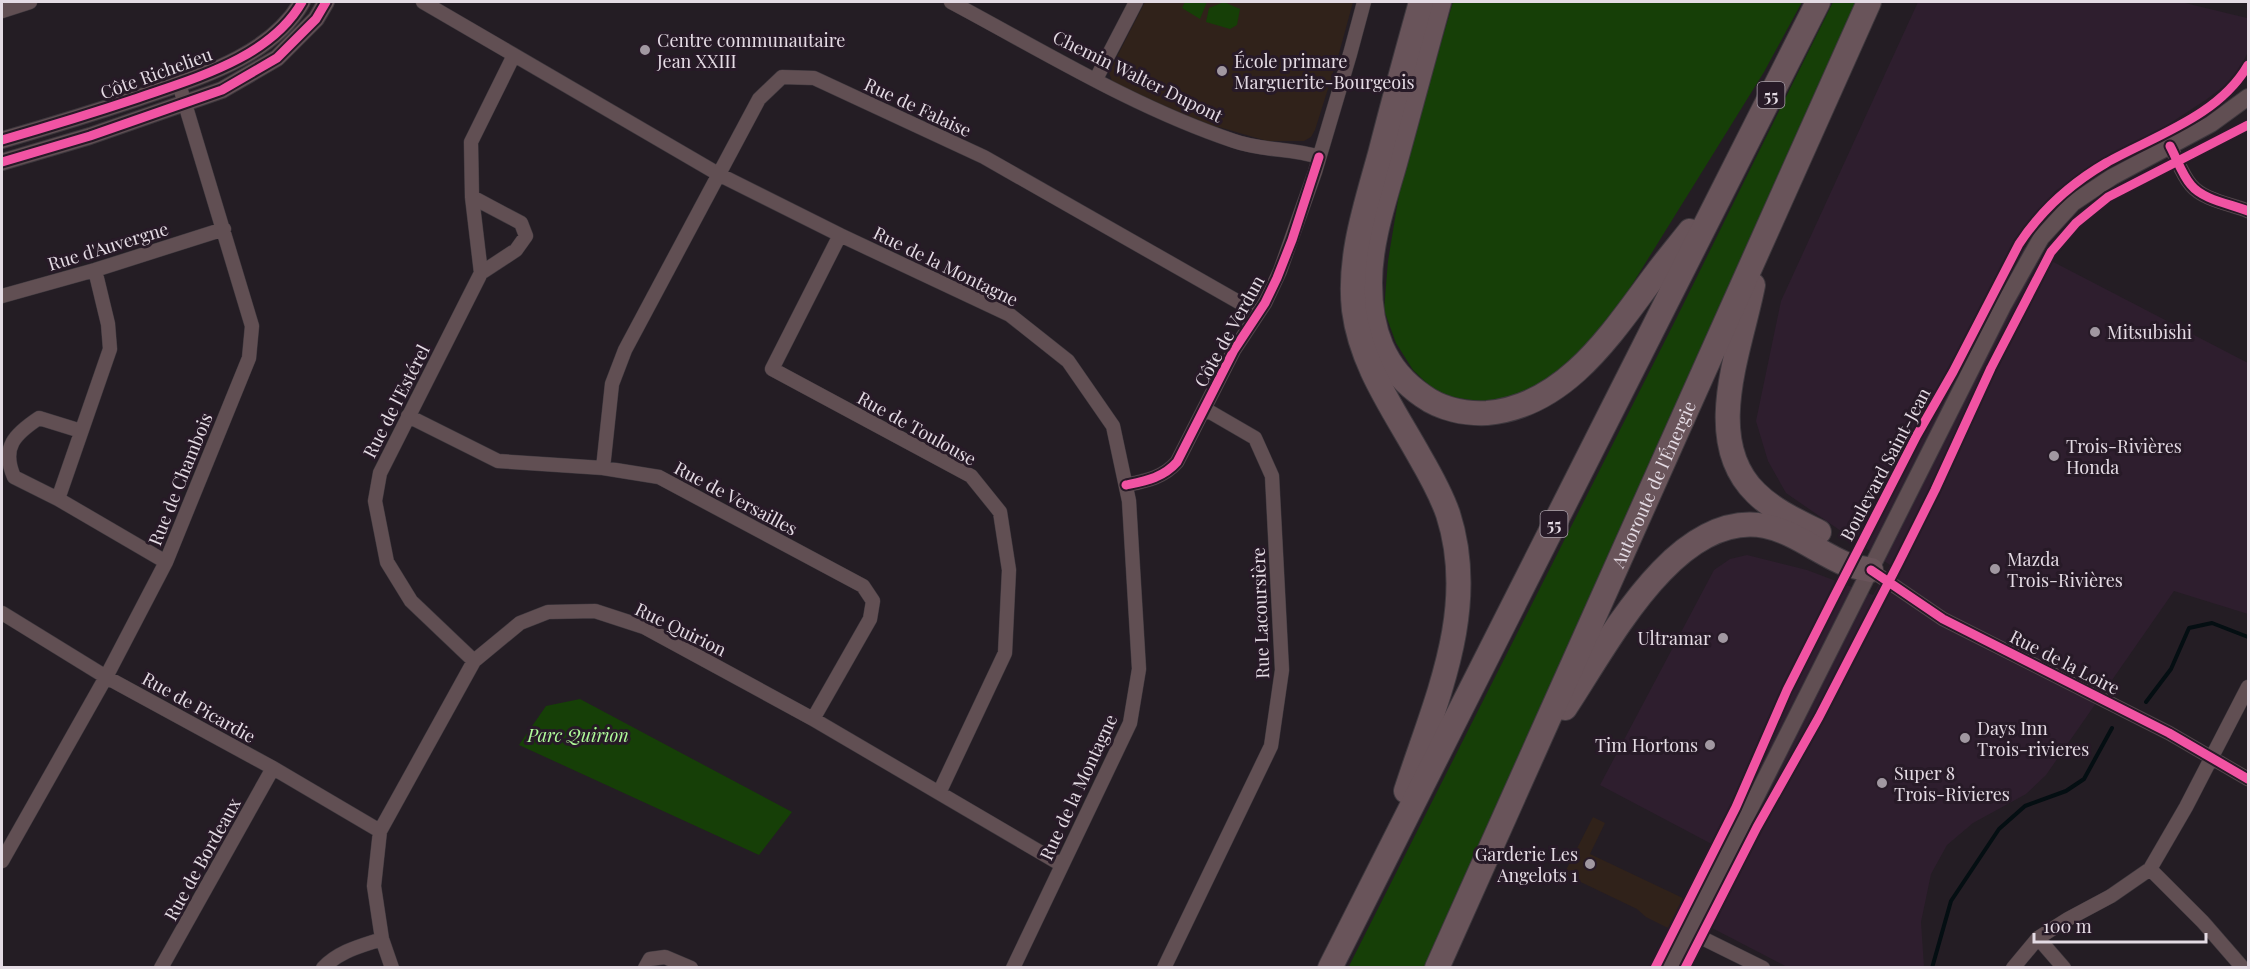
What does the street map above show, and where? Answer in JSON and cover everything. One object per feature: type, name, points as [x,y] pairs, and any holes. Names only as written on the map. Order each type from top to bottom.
[{"type":"highway","points":[[1385,859],[1444,679],[1455,630],[1458,597],[1456,551],[1446,509],[1430,475],[1370,366],[1358,329],[1353,299],[1354,262],[1360,229],[1421,2]]},
{"type":"highway","points":[[1439,2],[1378,227],[1371,271],[1371,306],[1380,345],[1392,369],[1406,384],[1421,395],[1449,408],[1480,413],[1500,411],[1520,405],[1556,386],[1600,349],[1723,189]]},
{"type":"highway","name":"55","points":[[1330,968],[1818,2]]},
{"type":"highway","name":"Autoroute de l'Énergie","points":[[1437,968],[1869,2]]},
{"type":"highway","points":[[1760,245],[1729,392],[1728,426],[1734,458],[1745,480],[1763,499],[1790,517],[1857,552],[1871,570]]},
{"type":"highway","points":[[1527,765],[1636,602],[1676,559],[1707,537],[1738,526],[1766,526],[1784,532],[1851,566],[1871,570]]},
{"type":"street","points":[[2,11],[30,2]]},
{"type":"street","name":"Côte Richelieu","points":[[2,141],[214,72],[265,42],[281,28],[302,2]]},
{"type":"street","name":"Côte Richelieu","points":[[2,162],[90,136],[222,90],[277,58],[316,20],[326,2]]},
{"type":"street","name":"Rue de la Montagne","points":[[423,2],[720,175],[840,235],[1010,315],[1068,361],[1113,426],[1129,501],[1139,669],[1130,723],[1013,968]]},
{"type":"street","name":"Chemin Walter Dupont","points":[[951,2],[1150,106],[1236,142],[1263,148],[1298,151],[1319,157]]},
{"type":"street","points":[[1096,79],[1136,2]]},
{"type":"street","name":"Côte de Verdun","points":[[1126,485],[1160,476],[1170,471],[1177,462],[1234,350],[1258,313],[1283,264],[1319,157],[1364,2]]},
{"type":"street","points":[[481,273],[472,197],[471,142],[514,55]]},
{"type":"street","name":"Rue de Falaise","points":[[603,468],[612,384],[625,350],[759,99],[782,77],[814,78],[984,157],[1258,313]]},
{"type":"street","name":"Rue de Chambois","points":[[2,861],[106,677],[166,562],[249,358],[252,327],[179,84]]},
{"type":"street","name":"Boulevard Saint-Jean","points":[[1670,968],[2015,284],[2041,238],[2062,214],[2085,194],[2211,124],[2242,101],[2248,86]]},
{"type":"street","points":[[2170,146],[2188,182],[2194,189],[2206,196],[2248,211]]},
{"type":"street","name":"Rue de l'Estérel","points":[[472,197],[521,223],[526,236],[516,250],[481,273],[380,473],[375,501],[387,562],[411,601],[474,661]]},
{"type":"street","name":"Rue d'Auvergne","points":[[2,296],[224,230]]},
{"type":"street","name":"Rue de Toulouse","points":[[840,235],[772,369],[971,476],[1000,512],[1009,570],[1005,653],[939,793]]},
{"type":"street","points":[[58,499],[110,349],[108,324],[95,270]]},
{"type":"street","name":"Rue Lacoursière","points":[[1164,968],[1271,746],[1282,670],[1272,476],[1255,438],[1205,409]]},
{"type":"street","name":"Rue de Versailles","points":[[408,416],[498,461],[603,468],[659,477],[863,586],[873,601],[870,620],[813,719]]},
{"type":"street","points":[[81,431],[39,418],[20,431],[12,442],[8,456],[14,477],[58,499],[166,562]]},
{"type":"street","name":"Rue de la Loire","points":[[1871,570],[1943,619],[2212,756],[2248,780]]},
{"type":"street","name":"Rue Quirion","points":[[392,968],[382,939],[374,886],[380,831],[474,661],[520,623],[548,612],[595,611],[644,627],[813,719],[1062,865]]},
{"type":"street","name":"Rue de Picardie","points":[[2,613],[106,677],[273,768],[380,831]]},
{"type":"street","points":[[2013,968],[2038,938],[2111,896],[2150,869],[2186,807],[2248,687]]},
{"type":"street","name":"Rue de Bordeaux","points":[[161,968],[273,768]]},
{"type":"street","points":[[2150,869],[2203,922],[2243,968]]},
{"type":"street","points":[[1688,931],[1763,968]]},
{"type":"street","points":[[2038,938],[2064,968]]},
{"type":"street","points":[[323,968],[330,960],[348,950],[382,939]]},
{"type":"street","points":[[645,968],[650,959],[665,957],[691,968]]},
{"type":"shaded area","name":"École primare Marguerite-Bourgeois","points":[[1145,2],[1353,2],[1338,57],[1311,137],[1304,141],[1267,141],[1219,127],[1218,129],[1139,96],[1112,82],[1109,72]]},
{"type":"shaded area","points":[[1918,2],[2181,2],[2247,18],[2248,52],[2235,78],[2137,145],[2055,191],[2013,241],[2248,363],[2248,614],[2174,591],[2046,775],[2026,794],[1973,823],[1947,845],[1931,874],[1921,922],[1924,967],[1787,967],[1712,928],[1742,860],[1600,785],[1714,570],[1730,559],[1747,555],[1807,570],[1873,595],[1890,565],[1786,493],[1768,461],[1756,421],[1781,301]]},
{"type":"shaded area","name":"Garderie Les Angelots 1","points":[[1593,817],[1605,823],[1590,854],[1687,900],[1672,930],[1646,917],[1637,909],[1564,874]]},
{"type":"green space","points":[[1185,2],[1207,2],[1200,19],[1182,8]]},
{"type":"green space","points":[[1224,2],[1240,9],[1237,25],[1230,29],[1206,22],[1209,8]]},
{"type":"green space","points":[[1453,2],[1802,2],[1764,72],[1607,325],[1556,374],[1522,394],[1484,402],[1439,395],[1413,370],[1396,343],[1384,310],[1388,261],[1402,176]]},
{"type":"green space","points":[[1833,2],[1858,2],[1471,868],[1424,967],[1348,968],[1677,317]]},
{"type":"green space","name":"Parc Quirion","points":[[580,699],[792,812],[759,855],[519,745],[546,706]]},
{"type":"waterway","points":[[2146,702],[2171,669],[2189,628],[2212,623],[2248,637]]},
{"type":"waterway","points":[[1932,968],[1951,901],[1999,829],[2025,806],[2066,791],[2084,779],[2112,728]]},
{"type":"cycle path","points":[[2,140],[70,120],[207,74],[251,52],[271,38],[302,2]]},
{"type":"cycle path","points":[[2,162],[90,136],[222,90],[277,58],[316,19],[326,2]]},
{"type":"cycle path","points":[[1655,968],[1736,807],[1787,690],[1917,435],[1953,372],[2019,244],[2047,209],[2080,180],[2106,163],[2164,134],[2203,111],[2236,83],[2248,65]]},
{"type":"cycle path","points":[[1685,968],[1757,827],[1819,717],[1899,562],[1991,368],[2051,252],[2076,223],[2108,197],[2248,125]]},
{"type":"cycle path","points":[[2170,146],[2185,177],[2196,190],[2210,198],[2248,211]]},
{"type":"cycle path","points":[[1126,485],[1160,475],[1177,462],[1234,350],[1265,303],[1277,278],[1319,157]]},
{"type":"cycle path","points":[[1871,570],[1943,619],[2169,733],[2248,779]]},
{"type":"place","name":"Centre communautaire Jean XXIII","points":[[645,50]]},
{"type":"place","name":"École primare Marguerite-Bourgeois","points":[[1222,71]]},
{"type":"place","name":"Mitsubishi","points":[[2095,332]]},
{"type":"place","name":"Trois-Rivières Honda","points":[[2054,456]]},
{"type":"place","name":"Mazda Trois-Rivières","points":[[1995,569]]},
{"type":"place","name":"Ultramar","points":[[1723,638]]},
{"type":"place","name":"Days Inn Trois-rivieres","points":[[1965,738]]},
{"type":"place","name":"Tim Hortons","points":[[1710,745]]},
{"type":"place","name":"Super 8 Trois-Rivieres","points":[[1882,783]]},
{"type":"place","name":"Garderie Les Angelots 1","points":[[1590,864]]}]
